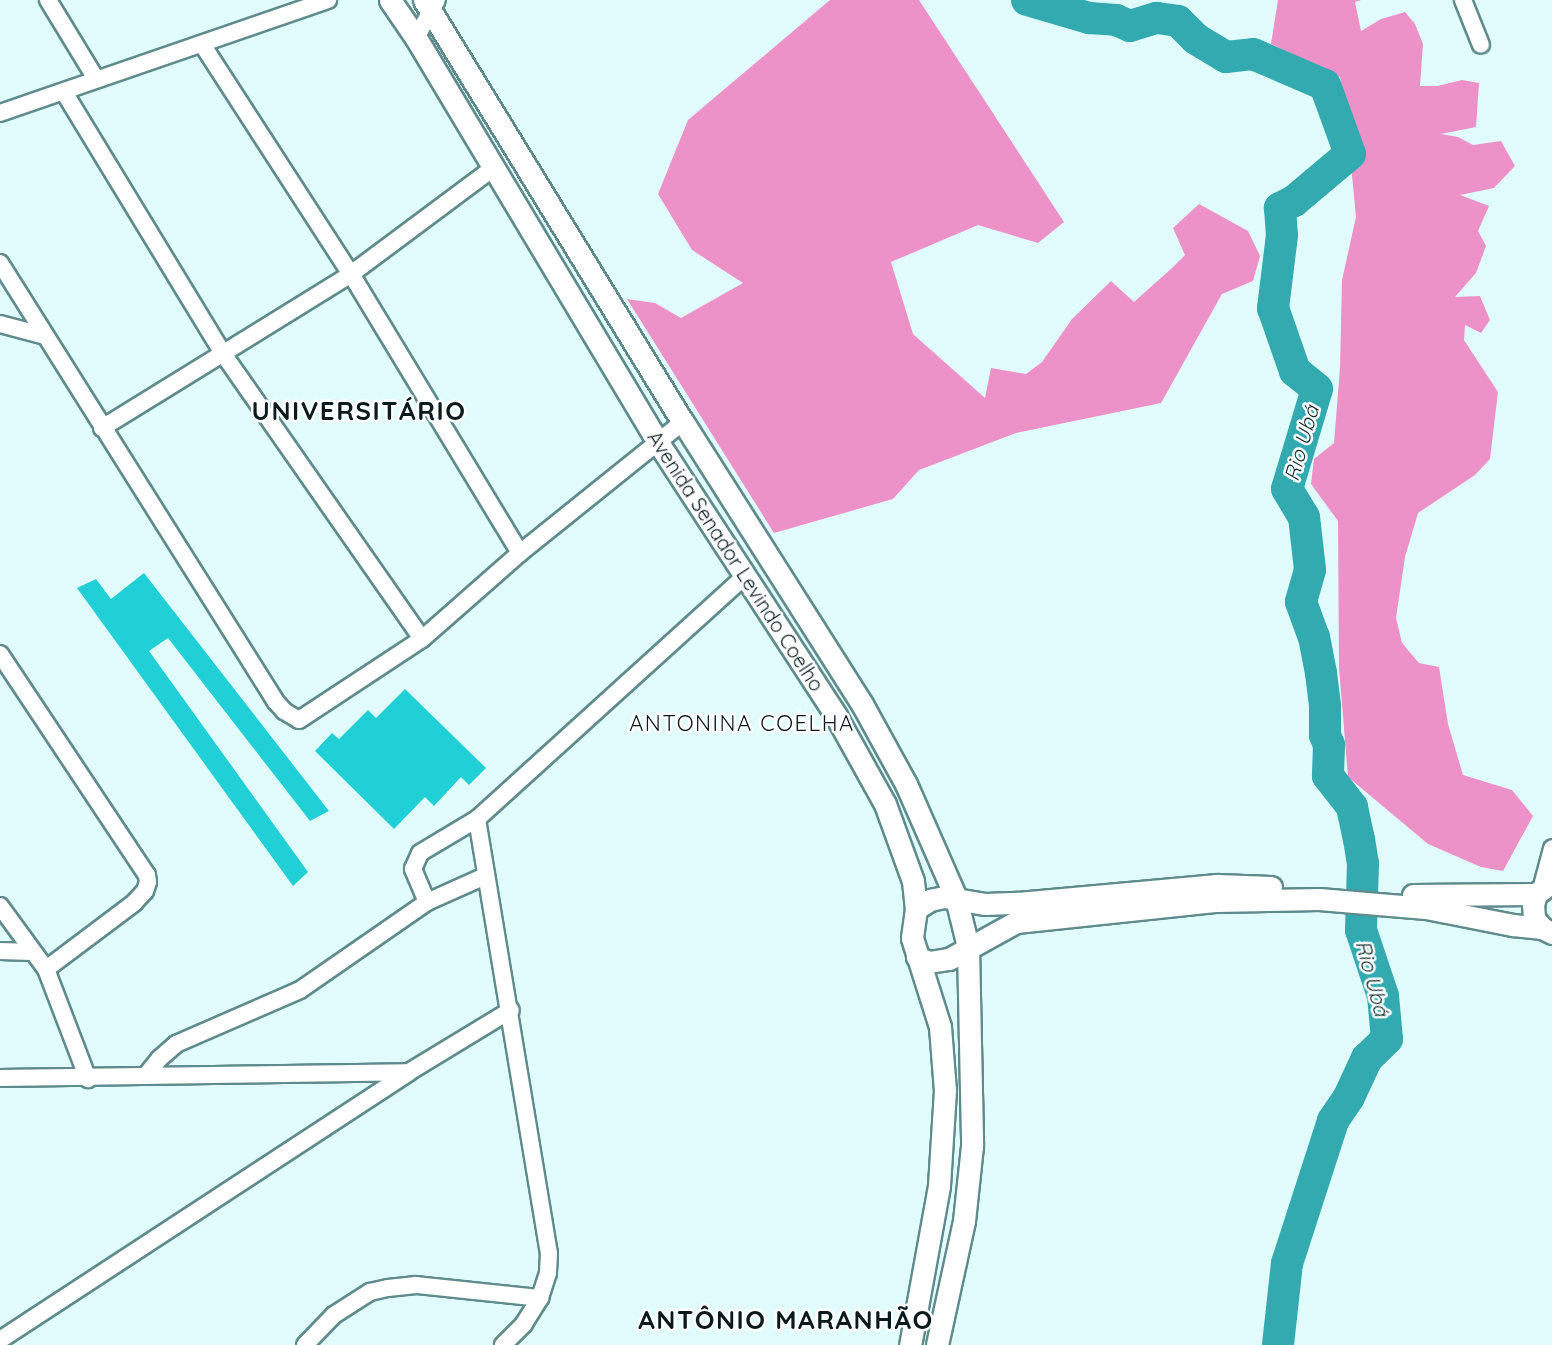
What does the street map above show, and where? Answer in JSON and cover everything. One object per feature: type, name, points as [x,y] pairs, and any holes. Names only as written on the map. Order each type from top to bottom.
[{"type":"street","points":[[48,0],[96,79]]},
{"type":"street","points":[[0,113],[328,0]]},
{"type":"street","name":"Avenida Senador Levindo Coelho","points":[[390,0],[416,38],[659,444],[836,716],[885,804],[913,881],[916,909],[912,931],[917,957],[940,1027],[945,1090],[939,1186],[910,1345]]},
{"type":"street","points":[[1463,0],[1481,45]]},
{"type":"street","points":[[416,38],[431,3]]},
{"type":"street","points":[[431,3],[683,422],[862,704],[906,784],[956,898],[968,947],[972,1146],[964,1221],[937,1345]]},
{"type":"street","points":[[202,44],[351,274],[520,553]]},
{"type":"street","points":[[64,92],[224,355],[422,639]]},
{"type":"street","points":[[102,428],[224,355],[351,274],[493,168]]},
{"type":"street","points":[[0,265],[42,335],[284,711],[299,720],[422,639],[520,553],[659,444],[683,422]]},
{"type":"street","points":[[0,324],[42,335]]},
{"type":"street","points":[[428,902],[413,869],[417,858],[477,819],[744,577]]},
{"type":"street","points":[[0,654],[141,866],[148,882],[145,891],[134,903],[46,969]]},
{"type":"street","points":[[477,819],[485,876],[511,1010],[549,1253],[548,1273],[540,1298],[524,1324],[503,1345]]},
{"type":"street","points":[[1547,930],[1534,918],[1533,905],[1543,887],[1552,848]]},
{"type":"street","points":[[147,1074],[176,1044],[300,990],[428,902],[485,876]]},
{"type":"street","points":[[916,909],[937,897],[956,898],[984,904],[1018,903],[1217,885],[1398,900],[1543,887]]},
{"type":"street","points":[[917,957],[929,962],[940,962],[956,956],[968,947],[1016,922],[1194,903],[1319,893]]},
{"type":"street","points":[[1398,900],[1426,908],[1547,930]]},
{"type":"street","points":[[0,906],[46,969],[88,1078]]},
{"type":"street","points":[[0,951],[32,952]]},
{"type":"street","points":[[0,1340],[409,1072],[511,1010]]},
{"type":"street","points":[[0,1078],[88,1078],[147,1074],[409,1072]]},
{"type":"street","points":[[305,1345],[334,1315],[370,1292],[388,1288],[416,1284],[540,1298]]},
{"type":"shaded area","points":[[830,0],[919,0],[1064,222],[1038,243],[978,225],[891,262],[913,334],[985,398],[991,368],[1026,374],[1042,362],[1072,319],[1111,281],[1134,302],[1172,268],[1185,255],[1173,228],[1199,204],[1248,231],[1260,256],[1253,281],[1222,294],[1161,403],[1016,433],[919,470],[893,499],[774,533],[627,299],[655,303],[681,318],[743,283],[692,250],[658,194],[688,120]]},
{"type":"shaded area","points":[[1278,0],[1361,0],[1355,2],[1361,31],[1381,19],[1405,12],[1415,24],[1423,44],[1420,86],[1437,86],[1462,80],[1479,83],[1476,127],[1441,134],[1458,137],[1473,145],[1501,141],[1515,166],[1494,188],[1460,195],[1489,206],[1478,231],[1486,246],[1476,273],[1455,297],[1480,296],[1490,320],[1481,333],[1465,325],[1464,340],[1498,392],[1490,459],[1475,475],[1418,513],[1405,557],[1396,618],[1402,643],[1419,663],[1439,667],[1448,724],[1463,775],[1512,790],[1533,816],[1503,871],[1481,867],[1428,844],[1348,777],[1339,668],[1338,521],[1311,484],[1314,459],[1334,443],[1340,368],[1342,280],[1356,217],[1340,77],[1271,44]]},
{"type":"building","points":[[144,573],[329,811],[310,821],[168,638],[149,651],[308,872],[293,886],[77,588],[96,579],[111,599]]},
{"type":"building","points":[[405,689],[486,768],[469,785],[461,777],[434,806],[425,797],[394,829],[315,751],[332,733],[339,739],[368,710],[376,718]]},
{"type":"waterway","name":"Rio Ubá","points":[[1027,0],[1089,18],[1116,20],[1130,26],[1157,18],[1178,21],[1196,39],[1226,57],[1253,54],[1325,85],[1350,154],[1294,201],[1280,208],[1282,235],[1273,308],[1295,371],[1317,389],[1287,489],[1304,517],[1310,570],[1301,602],[1314,637],[1321,673],[1325,706],[1325,735],[1329,745],[1328,776],[1352,807],[1363,863],[1361,930],[1383,996],[1387,1039],[1367,1058],[1349,1097],[1333,1121],[1287,1263],[1278,1345]]},
{"type":"district","name":"UNIVERSITÁRIO","points":[[359,411]]},
{"type":"district","name":"ANTONINA COELHA","points":[[742,724]]},
{"type":"district","name":"ANTÔNIO MARANHÃO","points":[[786,1320]]}]
